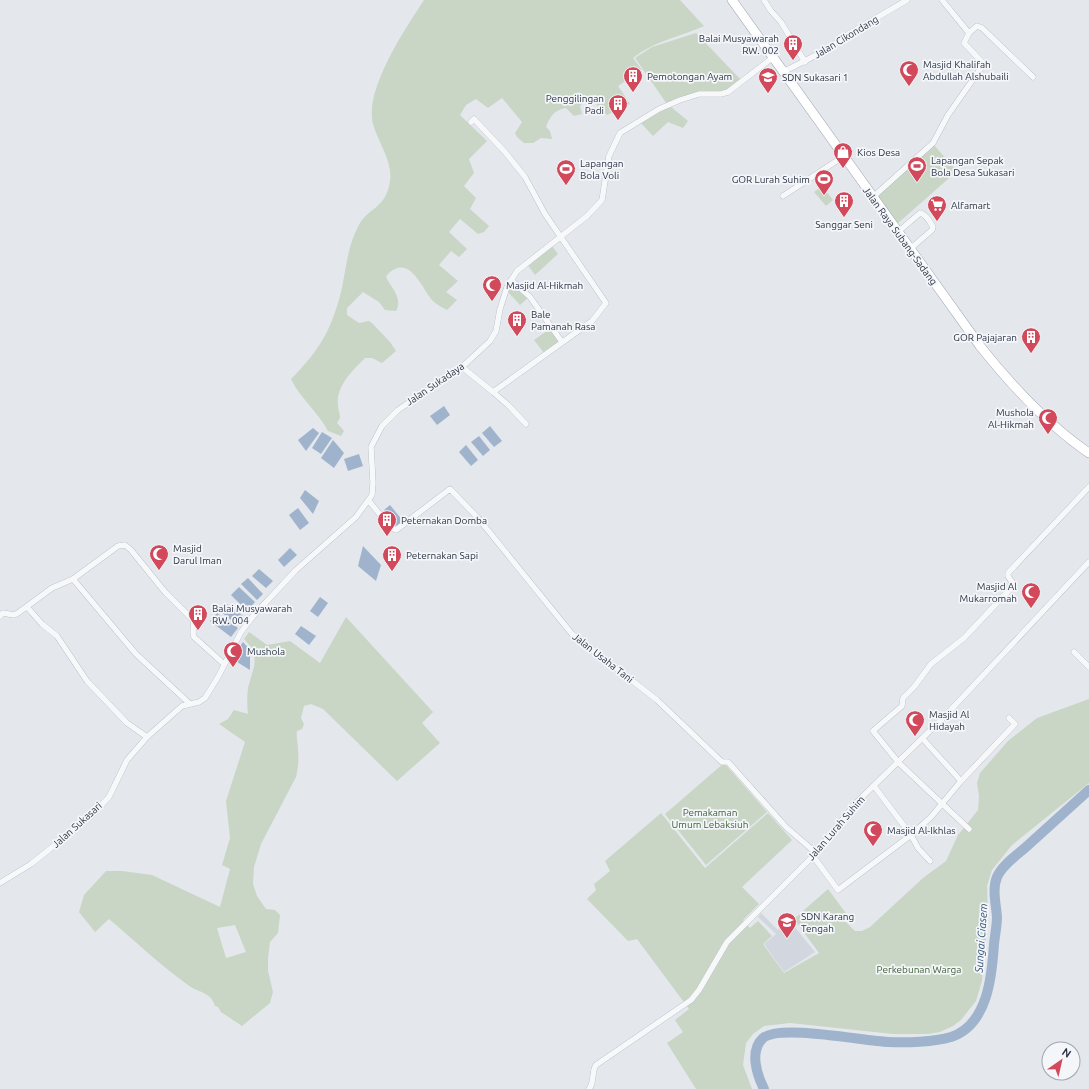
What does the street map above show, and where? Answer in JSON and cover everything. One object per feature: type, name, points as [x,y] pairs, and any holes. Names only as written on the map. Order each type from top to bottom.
[{"type":"main road","name":"Jalan Raya Subang-Sadang","points":[[732,0],[772,58],[969,331],[1003,374],[1063,432],[1089,453]]},
{"type":"street","points":[[764,0],[781,22],[805,62]]},
{"type":"street","name":"Jalan Cikondang","points":[[783,72],[805,62],[908,0]]},
{"type":"street","points":[[942,0],[969,33]]},
{"type":"street","points":[[873,197],[933,143],[948,116],[981,68],[982,62],[964,43],[969,33],[977,26],[982,28],[1033,77]]},
{"type":"street","name":"Jalan Sukadaya","points":[[189,703],[199,702],[205,698],[239,637],[260,605],[351,522],[369,501],[373,483],[371,447],[382,426],[398,410],[462,367],[494,335],[501,305],[511,280],[520,267],[592,212],[602,200],[611,149],[615,140],[625,129],[680,100],[699,94],[721,94],[728,92],[772,58]]},
{"type":"street","points":[[471,122],[474,119],[518,167],[535,192],[545,214],[606,303],[592,321],[493,392]]},
{"type":"street","points":[[783,196],[844,156]]},
{"type":"street","points":[[898,232],[920,213],[924,214],[933,227],[932,230],[910,249]]},
{"type":"street","points":[[511,280],[530,297],[562,342]]},
{"type":"street","points":[[462,367],[507,404],[526,424]]},
{"type":"street","points":[[969,829],[899,763],[874,730],[902,706],[903,698],[914,687],[931,664],[964,638],[1014,585],[1008,576],[1008,573],[1089,487]]},
{"type":"street","name":"Jalan Usaha Tani","points":[[369,501],[390,527],[396,530],[451,489],[482,523],[572,634],[657,700],[722,762],[728,762],[786,827],[814,855],[838,890],[911,835]]},
{"type":"street","points":[[0,616],[4,613],[14,615],[52,588],[73,579],[118,546],[125,545],[132,550],[165,592],[194,621],[192,632],[194,637],[224,664]]},
{"type":"street","name":"Jalan Lurah Suhim","points":[[589,1089],[596,1065],[691,1000],[699,990],[727,942],[814,855],[851,809],[899,763],[1089,562]]},
{"type":"street","points":[[73,579],[136,654],[189,703]]},
{"type":"street","points":[[27,607],[42,624],[58,636],[87,681],[127,723],[147,737]]},
{"type":"street","points":[[1074,652],[1089,666]]},
{"type":"street","name":"Jalan Sukasari","points":[[0,883],[31,864],[90,817],[109,797],[127,760],[147,737],[182,706],[189,703]]},
{"type":"street","points":[[911,835],[928,820],[961,781],[1016,724],[1009,718]]},
{"type":"street","points":[[922,739],[961,781]]},
{"type":"street","points":[[874,786],[911,835],[918,848],[930,861]]},
{"type":"shaded area","name":"SDN Karang Tengah","points":[[761,913],[778,930],[789,920],[815,952],[784,972],[764,944],[776,934],[758,917]]},
{"type":"green space","points":[[424,0],[680,0],[704,26],[658,43],[633,58],[642,70],[618,86],[630,104],[607,115],[595,103],[586,100],[580,106],[582,114],[574,116],[566,108],[556,112],[549,120],[546,127],[550,131],[552,139],[541,138],[533,143],[524,143],[515,133],[522,122],[502,98],[488,108],[476,99],[466,105],[460,115],[487,141],[469,159],[474,173],[464,186],[476,198],[470,209],[489,226],[484,232],[478,234],[460,219],[449,232],[467,249],[459,257],[451,251],[439,265],[458,281],[446,292],[457,300],[447,310],[433,301],[413,273],[407,269],[401,268],[395,269],[386,277],[397,298],[398,306],[396,311],[385,310],[379,302],[363,292],[347,308],[347,315],[359,323],[369,321],[372,323],[390,342],[396,351],[382,363],[372,358],[365,358],[346,379],[339,392],[338,399],[340,418],[337,423],[344,431],[341,436],[328,431],[291,379],[310,358],[324,338],[338,302],[350,249],[355,234],[362,220],[385,198],[388,190],[390,181],[389,167],[373,124],[372,110],[375,94],[380,77],[388,59]]},
{"type":"green space","points":[[696,33],[741,80],[726,92],[700,92],[667,104],[635,58],[652,47]]},
{"type":"green space","points":[[670,106],[688,121],[683,128],[668,122],[653,136],[641,123]]},
{"type":"green space","name":"Lapangan Sepak Bola Desa Sukasari","points":[[933,144],[957,171],[897,224],[877,196]]},
{"type":"green space","name":"GOR Lurah Suhim","points":[[822,186],[833,200],[826,206],[814,192]]},
{"type":"green space","points":[[552,246],[558,254],[535,275],[527,264]]},
{"type":"green space","points":[[511,282],[529,297],[520,305],[507,291]]},
{"type":"green space","points":[[551,328],[560,341],[544,353],[534,340]]},
{"type":"green space","points":[[346,617],[433,712],[422,723],[440,743],[397,781],[323,709],[311,704],[304,706],[301,718],[304,724],[302,729],[297,731],[298,768],[296,777],[261,844],[254,867],[253,884],[257,896],[266,909],[275,910],[280,915],[278,933],[270,942],[268,958],[268,971],[273,992],[270,1003],[242,1026],[221,1012],[208,995],[188,985],[109,919],[95,932],[79,912],[84,895],[106,871],[122,871],[152,875],[220,907],[230,869],[222,865],[230,838],[226,801],[245,742],[219,724],[228,719],[234,710],[248,714],[248,688],[255,662],[253,651],[244,639],[249,632],[267,645],[290,641],[320,663]],"holes":[[[235,925],[246,952],[226,958],[217,928]]]},
{"type":"green space","name":"Perkebunan Warga","points":[[1089,699],[1089,783],[1012,845],[992,870],[987,886],[988,915],[982,981],[976,1001],[961,1020],[953,1026],[940,1032],[928,1034],[893,1034],[790,1023],[764,1026],[753,1034],[746,1043],[743,1065],[752,1089],[696,1089],[667,1043],[683,1032],[675,1020],[689,1009],[637,939],[628,941],[587,899],[596,890],[594,884],[610,871],[605,861],[661,813],[705,868],[768,813],[792,840],[742,887],[759,904],[743,920],[750,928],[758,921],[772,936],[763,944],[784,973],[819,953],[794,919],[828,889],[848,916],[845,921],[855,931],[862,931],[870,927],[923,878],[946,861],[958,835],[978,810],[979,796],[977,783],[980,773],[1008,741],[1037,718]]},
{"type":"green space","name":"Pemakaman Umum Lebaksiuh","points":[[724,763],[767,812],[706,865],[665,814]]},
{"type":"water","points":[[444,406],[450,415],[437,425],[430,416]]},
{"type":"water","points":[[490,426],[502,441],[494,447],[482,433]]},
{"type":"water","points":[[313,428],[319,433],[306,451],[298,440]]},
{"type":"water","points":[[322,432],[332,438],[321,454],[312,448]]},
{"type":"water","points":[[479,436],[490,450],[483,456],[471,442]]},
{"type":"water","points":[[333,440],[344,453],[334,468],[321,458]]},
{"type":"water","points":[[466,445],[478,460],[471,466],[459,452]]},
{"type":"water","points":[[359,454],[363,466],[348,471],[344,459]]},
{"type":"water","points":[[305,490],[319,501],[313,514],[300,498]]},
{"type":"water","points":[[390,505],[403,521],[396,526],[384,510]]},
{"type":"water","points":[[298,508],[309,523],[300,530],[289,515]]},
{"type":"water","points":[[363,546],[381,565],[376,581],[358,566]]},
{"type":"water","points":[[290,548],[297,555],[284,567],[278,560]]},
{"type":"water","points":[[259,569],[273,581],[266,588],[252,576]]},
{"type":"water","points":[[248,578],[263,594],[257,600],[241,584]]},
{"type":"water","points":[[239,587],[255,602],[247,611],[231,595]]},
{"type":"water","points":[[320,597],[328,603],[318,617],[310,611]]},
{"type":"water","points":[[227,604],[243,616],[236,624],[221,612]]},
{"type":"water","points":[[217,613],[238,628],[231,637],[210,621]]},
{"type":"water","points":[[301,626],[316,636],[309,645],[295,634]]},
{"type":"water","points":[[243,642],[250,650],[250,670],[237,662],[240,656],[237,651]]},
{"type":"waterway","name":"Sungai Ciasem","points":[[764,1089],[757,1070],[755,1056],[756,1049],[763,1038],[772,1034],[822,1034],[888,1042],[928,1041],[951,1037],[963,1031],[973,1022],[986,998],[992,970],[997,920],[995,892],[997,877],[1002,868],[1010,860],[1089,790]]},
{"type":"place","name":"Balai Musyawarah RW. 002","points":[[793,61]]},
{"type":"place","name":"Masjid Khalifah Abdullah Alshubaili","points":[[909,87]]},
{"type":"place","name":"Pemotongan Ayam","points":[[633,93]]},
{"type":"place","name":"SDN Sukasari 1","points":[[768,94]]},
{"type":"place","name":"Penggilingan Padi","points":[[618,121]]},
{"type":"place","name":"Kios Desa","points":[[843,169]]},
{"type":"place","name":"Lapangan Sepak Bola Desa Sukasari","points":[[917,183]]},
{"type":"place","name":"Lapangan Bola Voli","points":[[566,186]]},
{"type":"place","name":"GOR Lurah Suhim","points":[[824,196]]},
{"type":"place","name":"Sanggar Seni","points":[[844,218]]},
{"type":"place","name":"Alfamart","points":[[937,222]]},
{"type":"place","name":"Masjid Al-Hikmah","points":[[492,302]]},
{"type":"place","name":"Bale Pamanah Rasa","points":[[517,337]]},
{"type":"place","name":"GOR Pajajaran","points":[[1031,354]]},
{"type":"place","name":"Mushola Al-Hikmah","points":[[1048,435]]},
{"type":"place","name":"Peternakan Domba","points":[[387,537]]},
{"type":"place","name":"Masjid Darul Iman","points":[[159,571]]},
{"type":"place","name":"Peternakan Sapi","points":[[392,572]]},
{"type":"place","name":"Masjid Al Mukarromah","points":[[1031,609]]},
{"type":"place","name":"Balai Musyawarah RW. 004","points":[[198,631]]},
{"type":"place","name":"Mushola","points":[[233,668]]},
{"type":"place","name":"Masjid Al Hidayah","points":[[915,737]]},
{"type":"place","name":"Masjid Al-Ikhlas","points":[[873,847]]},
{"type":"place","name":"SDN Karang Tengah","points":[[787,939]]}]
